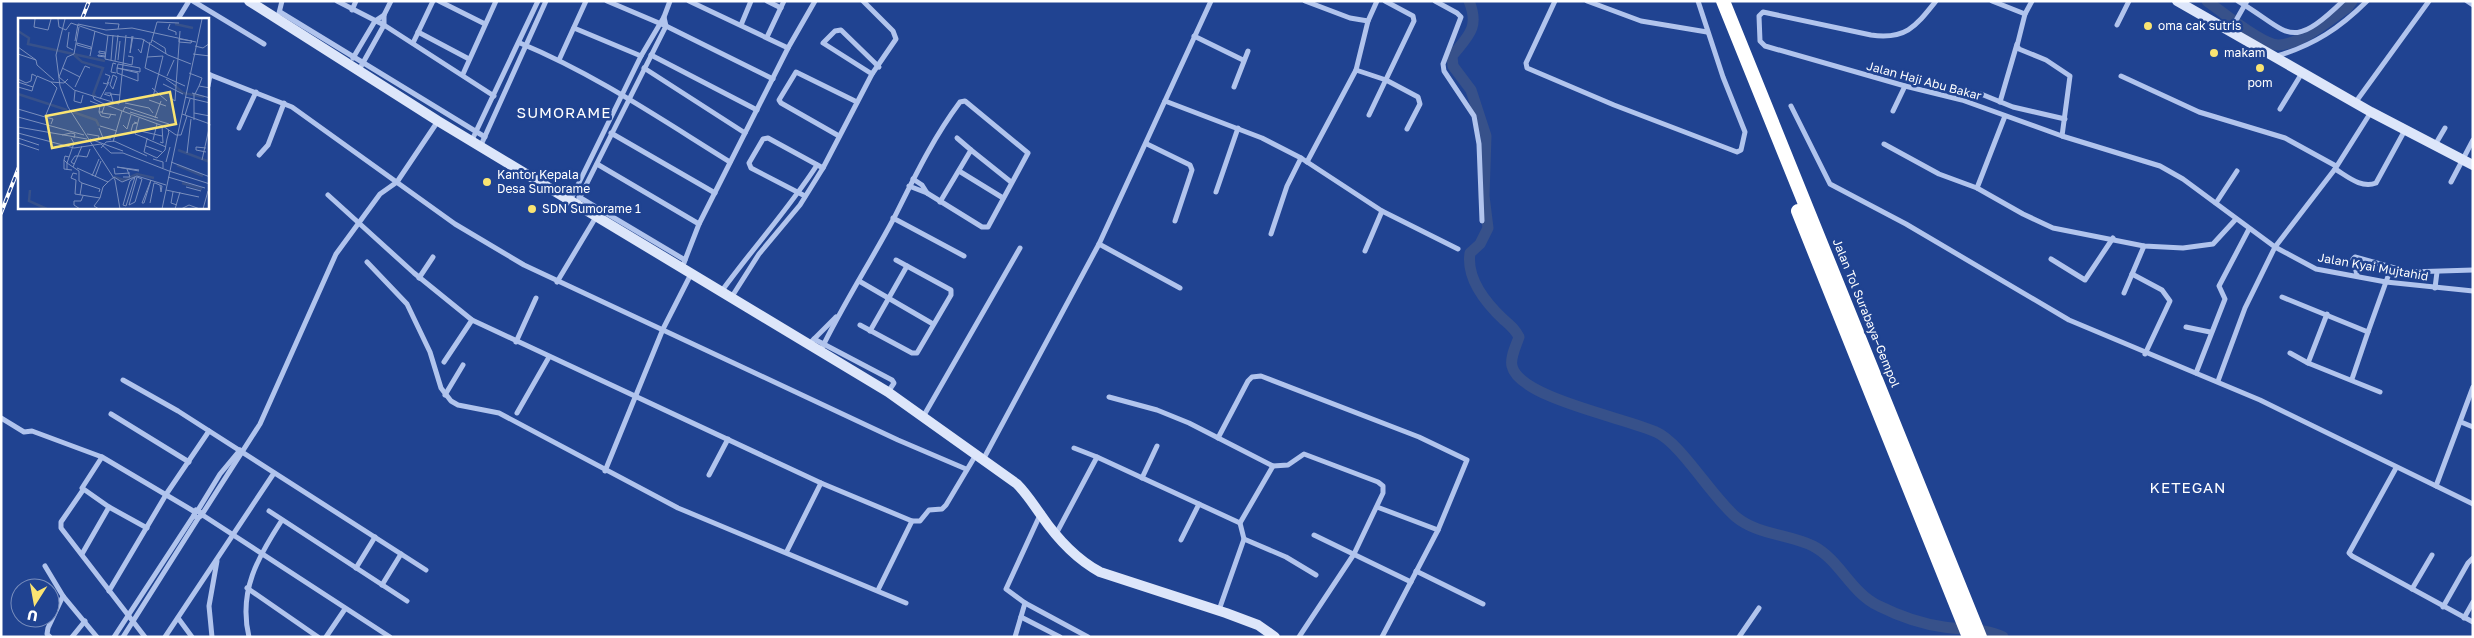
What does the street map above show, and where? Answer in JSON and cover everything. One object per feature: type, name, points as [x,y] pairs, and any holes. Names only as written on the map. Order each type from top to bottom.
[{"type":"highway","name":"Jalan Tol Surabaya–Gempol","points":[[1714,1],[1965,613],[1980,637]]},
{"type":"highway","name":"Jalan Tol Surabaya–Gempol","points":[[1723,1],[1965,613],[1969,637]]},
{"type":"street","points":[[179,18],[191,1],[264,44]]},
{"type":"street","points":[[249,1],[479,138],[683,264],[691,274],[721,293],[812,342],[888,392],[980,455],[1017,484],[1029,496],[1040,515],[1056,535],[1089,566],[1100,572],[1219,610],[1258,625],[1275,637]]},
{"type":"street","points":[[276,16],[282,1]]},
{"type":"street","points":[[337,1],[414,43],[494,96]]},
{"type":"street","points":[[352,10],[356,1]]},
{"type":"street","points":[[356,64],[384,25],[384,15],[391,1]]},
{"type":"street","points":[[414,43],[433,1]]},
{"type":"street","points":[[439,1],[485,24]]},
{"type":"street","points":[[463,74],[496,1]]},
{"type":"street","points":[[479,138],[494,96],[538,1]]},
{"type":"street","points":[[479,138],[527,46],[546,1]]},
{"type":"street","points":[[559,60],[586,1]]},
{"type":"street","points":[[607,1],[666,26],[773,79]]},
{"type":"street","points":[[575,199],[641,56],[664,17],[670,1]]},
{"type":"street","points":[[689,1],[788,48]]},
{"type":"street","points":[[741,25],[751,1]]},
{"type":"street","points":[[767,1],[780,8]]},
{"type":"street","points":[[767,38],[784,1]]},
{"type":"street","points":[[683,264],[699,224],[730,162],[788,48],[815,1]]},
{"type":"street","points":[[731,298],[759,254],[805,196],[823,168],[872,74],[879,67],[896,36],[863,1]]},
{"type":"street","points":[[328,196],[419,278],[472,320],[821,483],[912,521],[920,521],[930,510],[942,509],[966,470],[980,455],[1099,244],[1147,144],[1211,1]]},
{"type":"street","points":[[1305,1],[1350,18],[1368,21]]},
{"type":"street","points":[[1308,162],[1356,70],[1368,21],[1377,1]]},
{"type":"street","points":[[1369,115],[1414,20],[1413,16],[1385,1]]},
{"type":"street","points":[[1435,1],[1457,12],[1462,17],[1442,64],[1447,75],[1467,102],[1474,116],[1479,144],[1482,221]]},
{"type":"street","points":[[1555,1],[1526,63],[1527,68],[1726,150],[1738,152],[1745,139],[1745,132],[1707,32],[1698,1]]},
{"type":"street","points":[[1587,1],[1598,3],[1641,21],[1707,32]]},
{"type":"street","name":"Jalan Haji Abu Bakar","points":[[1936,1],[1914,28],[1903,34],[1871,35],[1770,12],[1760,14],[1760,38],[1765,46],[1905,86],[1962,100],[2005,116],[2063,127],[2160,166],[2217,202],[2236,219],[2275,246]]},
{"type":"street","points":[[1992,1],[2025,14]]},
{"type":"street","points":[[2000,102],[2025,14],[2032,1]]},
{"type":"street","points":[[2116,25],[2129,1]]},
{"type":"street","points":[[2177,1],[2231,29],[2274,57],[2371,112],[2473,165]]},
{"type":"street","points":[[2238,1],[2246,3],[2275,28],[2293,34],[2307,29],[2343,1]]},
{"type":"street","points":[[2274,57],[2322,39],[2367,1]]},
{"type":"street","points":[[2355,102],[2429,1]]},
{"type":"street","points":[[2467,1],[2473,5]]},
{"type":"street","points":[[2231,29],[2246,3]]},
{"type":"street","points":[[356,64],[375,21],[384,15]]},
{"type":"street","points":[[575,199],[597,164],[666,26],[664,17]]},
{"type":"street","points":[[574,28],[641,56]]},
{"type":"street","points":[[872,74],[823,43],[835,31],[841,30],[879,67]]},
{"type":"street","points":[[418,32],[469,59]]},
{"type":"street","points":[[1194,36],[1243,60]]},
{"type":"street","points":[[520,43],[559,60],[623,95],[730,162]]},
{"type":"street","points":[[1980,94],[2034,113],[2063,127],[2071,80],[2070,75],[2046,60],[2019,49],[2017,44]]},
{"type":"street","points":[[1234,87],[1248,51]]},
{"type":"street","points":[[651,55],[757,110]]},
{"type":"street","points":[[356,64],[438,121],[479,138]]},
{"type":"street","points":[[644,68],[745,133]]},
{"type":"street","points":[[1356,70],[1386,80],[1420,98],[1420,104],[1408,129]]},
{"type":"street","points":[[840,136],[781,103],[779,100],[796,72],[857,102]]},
{"type":"street","points":[[2280,109],[2302,73]]},
{"type":"street","points":[[209,74],[292,107],[455,224],[493,248],[557,282],[664,329],[819,404],[966,470]]},
{"type":"street","points":[[2121,76],[2199,112],[2284,138],[2336,167],[2358,182],[2368,185],[2376,182],[2405,130]]},
{"type":"street","points":[[1894,111],[1905,86]]},
{"type":"street","points":[[239,128],[256,92]]},
{"type":"street","points":[[812,342],[836,316],[859,281],[940,128],[960,102],[965,101],[1028,153],[1027,158],[985,228],[940,202],[927,193],[914,179]]},
{"type":"street","points":[[1165,101],[1262,138],[1308,162],[1382,211],[1458,249]]},
{"type":"street","points":[[259,155],[268,145],[284,103]]},
{"type":"street","points":[[1791,106],[1830,184],[1906,224],[2069,320],[2145,354],[2218,381],[2473,504]]},
{"type":"street","points":[[2218,381],[2248,300],[2275,246],[2336,167],[2371,112]]},
{"type":"street","points":[[1977,188],[2005,116]]},
{"type":"street","points":[[123,637],[198,514],[220,474],[243,447],[266,411],[336,254],[380,194],[396,182],[438,121]]},
{"type":"street","points":[[1216,192],[1238,128]]},
{"type":"street","points":[[2435,145],[2445,128]]},
{"type":"street","points":[[611,133],[715,193]]},
{"type":"street","points":[[805,196],[751,168],[749,163],[763,139],[768,138],[823,168]]},
{"type":"street","points":[[957,138],[1011,182]]},
{"type":"street","points":[[2451,182],[2473,140]]},
{"type":"street","points":[[1147,144],[1190,165],[1192,170],[1175,220]]},
{"type":"street","points":[[1884,144],[1939,174],[1977,188],[2023,214],[2053,228],[2113,238],[2144,246],[2183,248],[2210,245],[2218,242],[2236,219]]},
{"type":"street","points":[[940,202],[971,150]]},
{"type":"street","points":[[1271,234],[1287,186],[1301,158]]},
{"type":"street","points":[[597,164],[699,224]]},
{"type":"street","points":[[721,293],[748,255],[798,193],[817,165]]},
{"type":"street","points":[[959,171],[1003,198]]},
{"type":"street","points":[[2217,202],[2237,171]]},
{"type":"street","points":[[909,186],[927,193]]},
{"type":"street","points":[[575,199],[596,216],[683,264]]},
{"type":"street","points":[[1365,251],[1382,211]]},
{"type":"street","points":[[557,282],[596,216]]},
{"type":"street","points":[[893,218],[964,256]]},
{"type":"street","points":[[2196,374],[2210,332],[2225,299],[2219,286],[2250,229]]},
{"type":"street","points":[[2051,259],[2087,280],[2113,238]]},
{"type":"street","points":[[1099,244],[1180,288]]},
{"type":"street","points":[[2124,293],[2144,246]]},
{"type":"street","name":"Jalan Kyai Mujtahid","points":[[2275,246],[2316,269],[2356,273],[2473,291]]},
{"type":"street","points":[[923,417],[1020,248]]},
{"type":"street","points":[[419,278],[433,257]]},
{"type":"street","points":[[2356,273],[2353,258],[2356,257],[2391,269],[2409,272],[2437,274],[2473,270]]},
{"type":"street","points":[[860,326],[915,353],[951,295],[951,290],[896,260]]},
{"type":"street","points":[[368,262],[407,304],[430,352],[440,388],[445,395],[458,405],[493,411],[505,416],[605,471],[678,508],[787,551],[906,603]]},
{"type":"street","points":[[870,331],[907,266]]},
{"type":"street","points":[[2352,379],[2391,269]]},
{"type":"street","points":[[605,471],[664,329],[691,274]]},
{"type":"street","points":[[2132,274],[2162,290],[2170,301],[2145,354]]},
{"type":"street","points":[[2435,286],[2437,274]]},
{"type":"street","points":[[859,281],[933,324]]},
{"type":"street","points":[[2282,297],[2368,332]]},
{"type":"street","points":[[516,342],[536,298]]},
{"type":"street","points":[[2308,363],[2327,314]]},
{"type":"street","points":[[822,348],[836,316]]},
{"type":"street","points":[[444,362],[472,320]]},
{"type":"street","points":[[2186,327],[2210,332]]},
{"type":"street","points":[[2290,352],[2308,363],[2352,379],[2380,392]]},
{"type":"street","points":[[517,413],[549,357]]},
{"type":"street","points":[[445,395],[463,365]]},
{"type":"street","points":[[1218,438],[1248,381],[1252,377],[1260,376],[1419,437],[1467,460],[1468,464],[1438,530],[1382,637]]},
{"type":"street","points":[[123,380],[208,431],[243,447],[274,473],[426,570]]},
{"type":"street","points":[[2436,486],[2473,387]]},
{"type":"street","points":[[1109,397],[1157,410],[1273,466],[1288,465],[1304,454],[1359,474],[1383,486],[1383,493],[1354,554],[1300,637]]},
{"type":"street","points":[[111,414],[189,462]]},
{"type":"street","points":[[1,418],[24,432],[32,430],[102,457],[167,493],[390,637]]},
{"type":"street","points":[[2461,422],[2473,426]]},
{"type":"street","points":[[109,591],[167,493],[208,431]]},
{"type":"street","points":[[709,475],[728,439]]},
{"type":"street","points":[[1142,478],[1157,446]]},
{"type":"street","points":[[1074,448],[1240,523]]},
{"type":"street","points":[[102,457],[82,486],[83,490],[60,525],[145,637]]},
{"type":"street","points":[[1056,535],[1097,457]]},
{"type":"street","points":[[1219,610],[1244,539],[1240,523],[1273,466]]},
{"type":"street","points":[[2396,468],[2349,552],[2352,556],[2473,622]]},
{"type":"street","points":[[165,637],[274,473]]},
{"type":"street","points":[[787,551],[821,483]]},
{"type":"street","points":[[83,490],[109,508],[147,528]]},
{"type":"street","points":[[1181,540],[1199,504]]},
{"type":"street","points":[[1376,507],[1438,530]]},
{"type":"street","points":[[82,554],[109,508]]},
{"type":"street","points":[[269,511],[407,601]]},
{"type":"street","points":[[114,637],[198,514]]},
{"type":"street","points":[[1040,515],[1005,586],[1008,592],[1025,604],[1088,637]]},
{"type":"street","points":[[250,636],[246,624],[247,588],[261,555],[282,520]]},
{"type":"street","points":[[878,590],[912,521]]},
{"type":"street","points":[[1314,535],[1411,582]]},
{"type":"street","points":[[356,568],[375,538]]},
{"type":"street","points":[[1244,539],[1286,557],[1316,575]]},
{"type":"street","points":[[382,585],[401,554]]},
{"type":"street","points":[[2412,589],[2432,555]]},
{"type":"street","points":[[212,637],[209,606],[218,557]]},
{"type":"street","points":[[2443,607],[2468,563],[2473,558]]},
{"type":"street","points":[[45,566],[64,596],[97,637]]},
{"type":"street","points":[[1416,572],[1483,604]]},
{"type":"street","points":[[247,588],[318,637]]},
{"type":"street","points":[[50,637],[47,634],[48,628],[64,596]]},
{"type":"street","points":[[2464,618],[2473,602]]},
{"type":"street","points":[[1015,637],[1025,604]]},
{"type":"street","points":[[1739,637],[1759,608]]},
{"type":"street","points":[[326,637],[345,609]]},
{"type":"street","points":[[1022,615],[1056,636]]},
{"type":"street","points":[[178,618],[192,637]]},
{"type":"street","points":[[72,637],[85,621]]},
{"type":"waterway","points":[[1469,1],[1473,25],[1467,37],[1452,56],[1453,66],[1471,90],[1486,136],[1484,196],[1488,228],[1480,244],[1470,253],[1471,272],[1484,298],[1513,328],[1519,337],[1512,359],[1512,366],[1519,377],[1533,388],[1553,397],[1575,406],[1641,426],[1666,438],[1686,458],[1726,508],[1736,517],[1763,531],[1813,546],[1831,559],[1861,593],[1879,606],[1927,624],[1982,631],[2003,637]]},
{"type":"waterway","points":[[2207,1],[2253,34],[2272,44],[2279,45],[2306,36],[2347,8],[2352,1]]},
{"type":"railway","points":[[82,18],[89,1]]},
{"type":"railway","points":[[1,213],[18,170]]},
{"type":"place","name":"oma cak sutris","points":[[2148,26]]},
{"type":"place","name":"makam","points":[[2214,53]]},
{"type":"place","name":"pom","points":[[2260,68]]},
{"type":"place","name":"Kantor Kepala Desa Sumorame","points":[[487,182]]},
{"type":"place","name":"SDN Sumorame 1","points":[[532,209]]},
{"type":"district","name":"SUMORAME","points":[[564,113]]},
{"type":"district","name":"KETEGAN","points":[[2188,488]]}]
